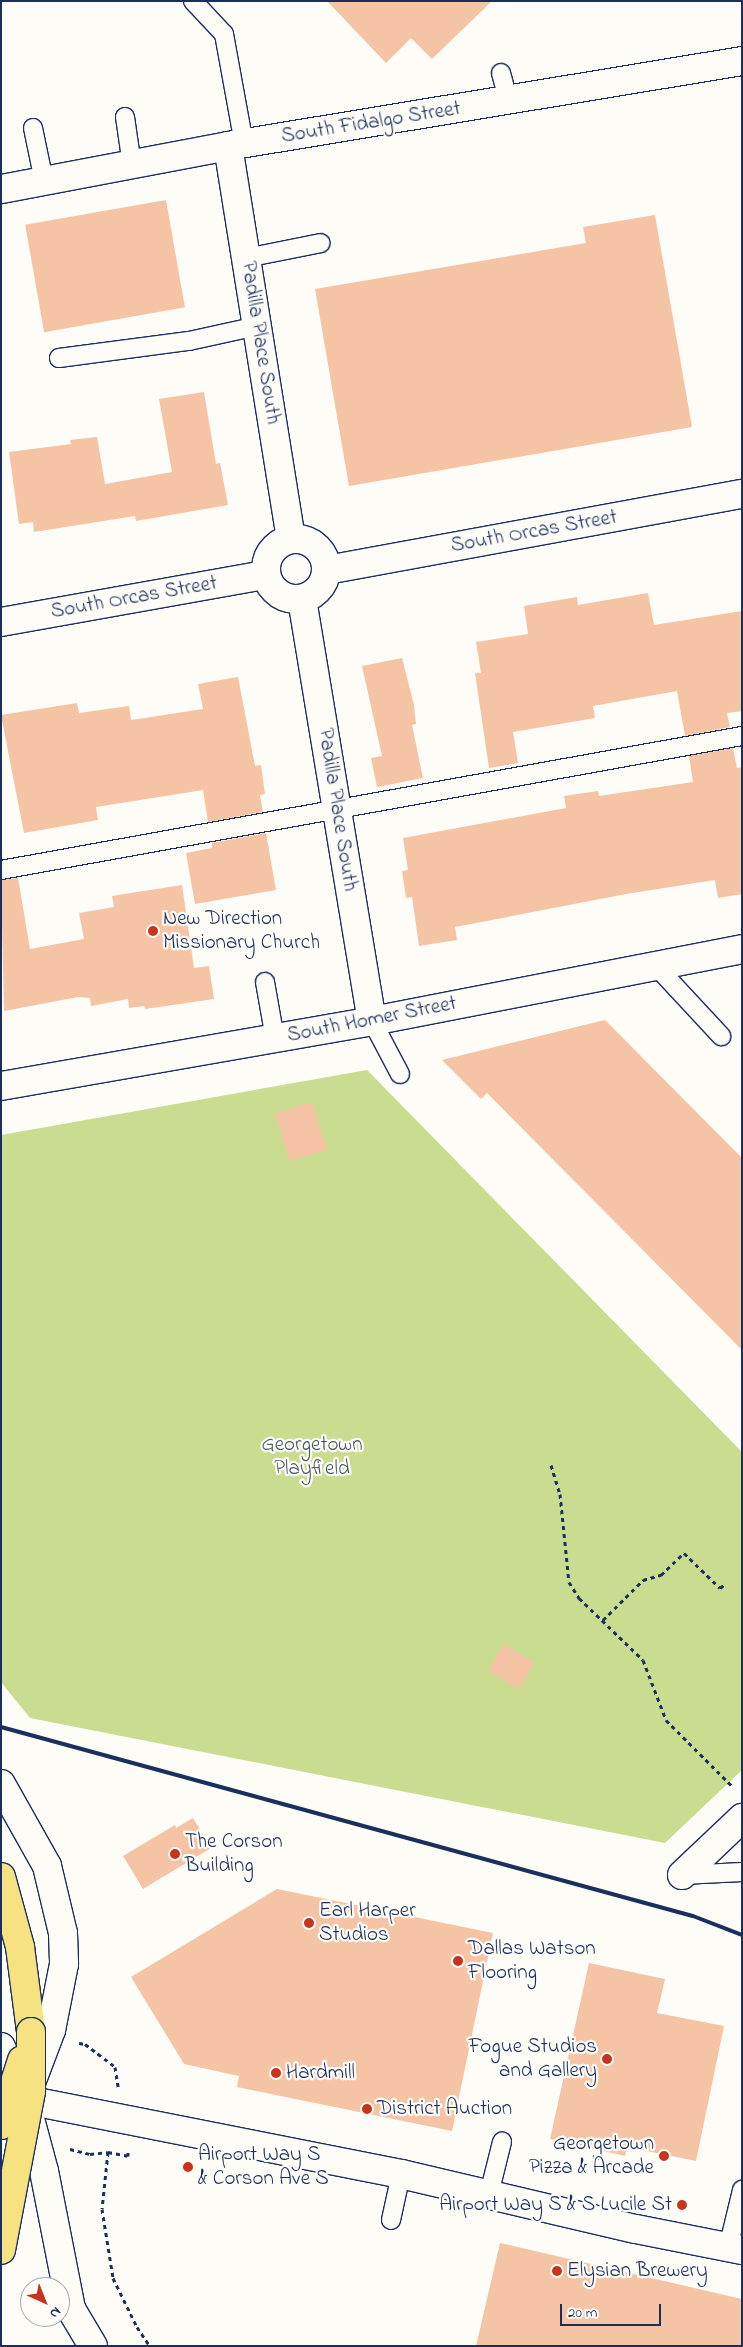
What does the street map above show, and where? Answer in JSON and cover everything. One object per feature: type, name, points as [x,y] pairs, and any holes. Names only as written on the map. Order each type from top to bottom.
[{"type":"highway","points":[[1,1877],[20,1947],[31,2032],[31,2090],[1,2250]]},
{"type":"highway","points":[[1,2125],[31,2032]]},
{"type":"street","name":"South Fidalgo Street","points":[[1,188],[236,145],[742,61]]},
{"type":"street","name":"Padilla Place South","points":[[236,145],[246,258],[291,539]]},
{"type":"street","name":"South Orcas Street","points":[[327,570],[742,494]]},
{"type":"street","points":[[291,539],[314,544],[323,555],[327,570],[320,588],[302,599],[282,596],[274,590],[266,575],[270,552],[277,545],[291,539]]},
{"type":"street","name":"South Orcas Street","points":[[1,622],[266,575]]},
{"type":"street","name":"Padilla Place South","points":[[302,599],[372,1021]]},
{"type":"street","name":"South Homer Street","points":[[1,1086],[275,1039],[742,949]]},
{"type":"street","points":[[1,1784],[47,1866],[63,1933],[63,1971],[51,2030],[13,2097]]},
{"type":"street","points":[[682,1875],[742,1818]]},
{"type":"street","points":[[1,2047],[13,2097],[44,2171],[71,2309],[93,2346]]},
{"type":"street","points":[[13,2097],[401,2174],[735,2249]]},
{"type":"lane","points":[[193,1],[224,34],[236,145]]},
{"type":"lane","points":[[501,72],[508,100]]},
{"type":"lane","points":[[125,117],[132,165]]},
{"type":"lane","points":[[34,128],[44,181]]},
{"type":"lane","points":[[246,258],[321,243]]},
{"type":"lane","points":[[59,358],[189,341],[257,326]]},
{"type":"lane","points":[[1,870],[742,736]]},
{"type":"lane","points":[[656,966],[721,1036]]},
{"type":"lane","points":[[265,982],[275,1039]]},
{"type":"lane","points":[[372,1021],[400,1074]]},
{"type":"lane","points":[[682,1875],[742,1872]]},
{"type":"lane","points":[[490,2194],[502,2142]]},
{"type":"lane","points":[[391,2220],[401,2174]]},
{"type":"lane","points":[[735,2249],[742,2190]]},
{"type":"path","points":[[551,1465],[560,1494],[569,1582],[580,1598],[644,1660],[666,1720],[742,1796]]},
{"type":"path","points":[[603,1620],[643,1580],[661,1575],[684,1552],[720,1588],[725,1584]]},
{"type":"path","points":[[85,2044],[115,2068]]},
{"type":"path","points":[[108,2152],[102,2210],[113,2278],[150,2346]]},
{"type":"path","points":[[90,2154],[108,2152],[128,2156]]},
{"type":"green space","name":"Georgetown Playfield","points":[[367,1070],[742,1452],[742,1770],[665,1843],[30,1718],[1,1682],[1,1135]]},
{"type":"building","points":[[327,1],[492,1],[432,59],[411,38],[386,63]]},
{"type":"building","points":[[166,200],[185,307],[44,332],[25,225]]},
{"type":"building","points":[[655,215],[692,427],[349,486],[315,289],[586,243],[583,227]]},
{"type":"building","points":[[204,392],[216,464],[220,463],[228,505],[136,521],[135,516],[34,532],[33,522],[19,524],[9,452],[71,444],[70,440],[97,437],[105,484],[172,472],[159,399]]},
{"type":"building","points":[[648,593],[654,625],[742,611],[742,711],[727,713],[730,727],[685,736],[677,691],[593,706],[595,718],[513,732],[518,763],[489,768],[475,673],[481,673],[476,642],[528,634],[524,606],[577,597],[578,605]]},
{"type":"building","points":[[402,658],[414,705],[416,724],[412,725],[423,778],[377,787],[371,758],[382,756],[362,666]]},
{"type":"building","points":[[238,677],[255,766],[261,765],[265,794],[260,795],[263,812],[208,822],[203,790],[96,807],[98,820],[24,833],[1,715],[77,703],[79,713],[129,706],[131,720],[203,709],[198,684]]},
{"type":"building","points":[[733,748],[737,768],[742,767],[742,894],[718,898],[715,880],[626,894],[455,927],[457,940],[419,946],[412,897],[406,898],[402,871],[408,870],[403,838],[566,808],[564,796],[598,791],[599,796],[693,782],[689,756]]},
{"type":"building","points":[[266,833],[276,890],[195,904],[186,853],[212,848],[212,843]]},
{"type":"building","points":[[18,878],[30,949],[84,939],[79,913],[114,907],[112,896],[182,885],[194,968],[209,966],[214,999],[145,1009],[144,1006],[129,1008],[128,999],[91,1006],[90,998],[78,997],[4,1011],[1,880]]},
{"type":"building","points":[[605,1020],[742,1158],[742,1350],[487,1093],[481,1099],[442,1060]]},
{"type":"building","points":[[312,1102],[327,1150],[289,1161],[275,1113]]},
{"type":"building","points":[[504,1644],[535,1663],[518,1689],[488,1670]]},
{"type":"building","name":"The Corson Building","points":[[193,1818],[211,1848],[143,1889],[123,1856],[175,1825],[176,1828]]},
{"type":"building","points":[[277,1889],[493,1933],[452,2131],[237,2087],[239,2076],[184,2064],[131,1977]]},
{"type":"building","points":[[589,1963],[665,1979],[657,2013],[724,2026],[696,2161],[627,2147],[625,2156],[550,2139]]},
{"type":"building","name":"Elysian Brewery","points":[[500,2243],[742,2299],[742,2346],[476,2346]]},
{"type":"railway","points":[[1,1727],[693,1916],[742,1935]]},
{"type":"place","name":"New Direction Missionary Church","points":[[153,931]]},
{"type":"place","name":"The Corson Building","points":[[175,1854]]},
{"type":"place","name":"Earl Harper Studios","points":[[309,1923]]},
{"type":"place","name":"Dallas Watson Flooring","points":[[458,1961]]},
{"type":"place","name":"Fogue Studios and Gallery","points":[[607,2059]]},
{"type":"place","name":"Hardmill","points":[[276,2073]]},
{"type":"place","name":"District Auction","points":[[367,2109]]},
{"type":"place","name":"Georgetown Pizza & Arcade","points":[[664,2156]]},
{"type":"place","name":"Airport Way S & Corson Ave S","points":[[188,2167]]},
{"type":"place","name":"Airport Way S & S Lucile St","points":[[682,2205]]},
{"type":"place","name":"Elysian Brewery","points":[[557,2271]]}]
